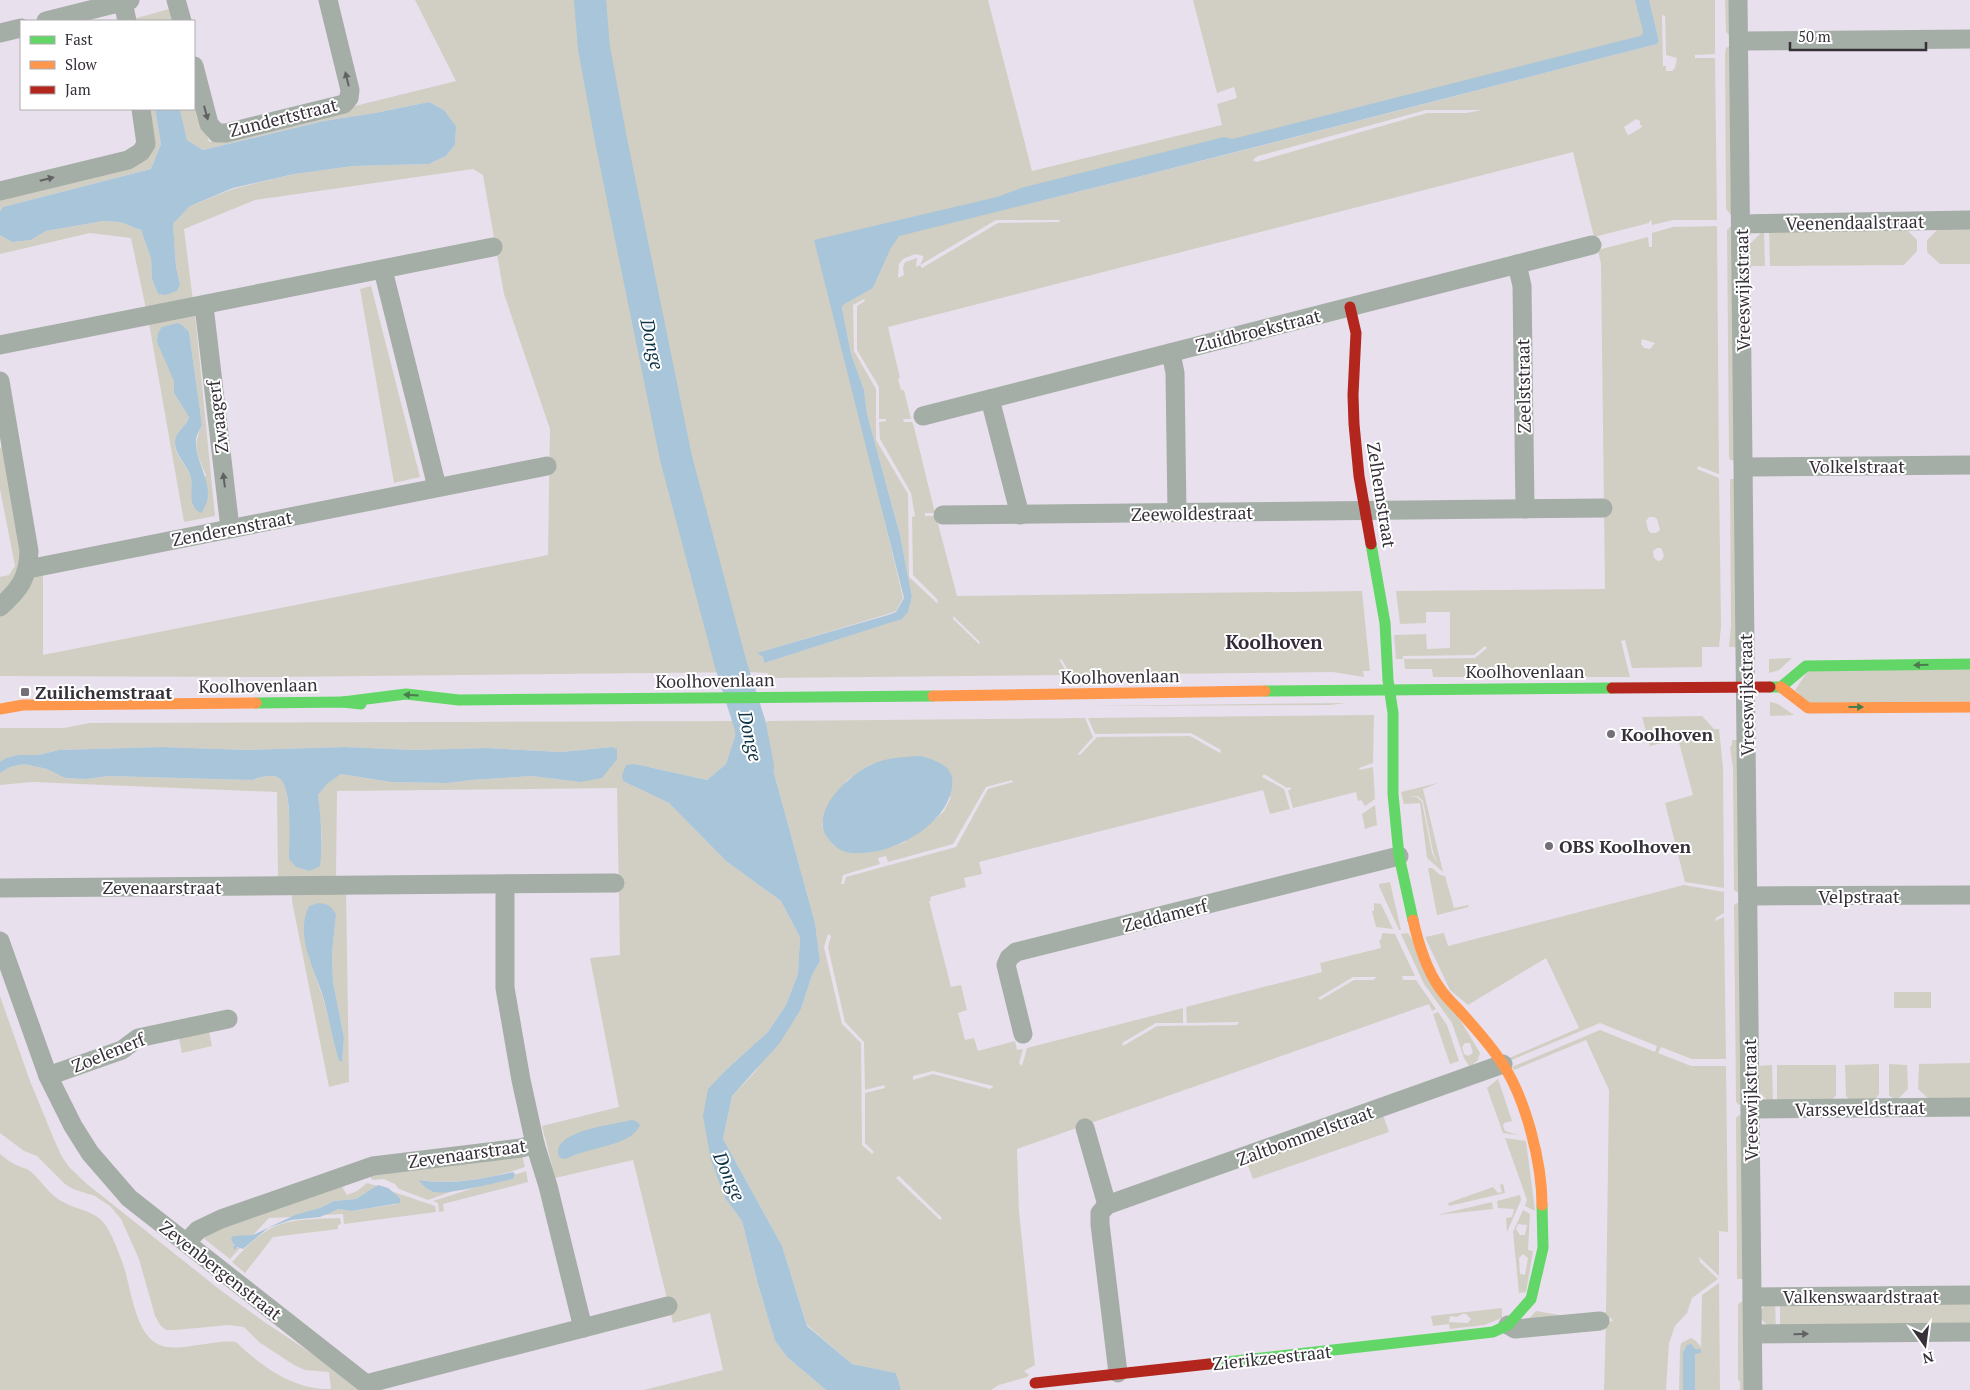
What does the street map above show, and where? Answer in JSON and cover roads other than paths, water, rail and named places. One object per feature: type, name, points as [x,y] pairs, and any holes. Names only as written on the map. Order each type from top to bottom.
[{"type":"street","points":[[176,0],[182,20]]},
{"type":"street","name":"Zundertstraat","points":[[195,70],[209,124],[217,133],[226,133],[344,104],[349,98],[350,90],[328,0]]},
{"type":"street","name":"Vreeswijkstraat","points":[[1738,0],[1753,1390]]},
{"type":"street","points":[[50,20],[127,1],[127,20]]},
{"type":"street","points":[[0,33],[20,28]]},
{"type":"street","points":[[1739,41],[1970,39]]},
{"type":"street","points":[[0,191],[128,160],[141,152],[146,144],[142,110]]},
{"type":"street","name":"Veenendaalstraat","points":[[1741,224],[1970,220]]},
{"type":"street","name":"Zuidbroekstraat","points":[[924,416],[1592,245]]},
{"type":"street","points":[[0,345],[204,306],[493,247]]},
{"type":"street","name":"Zeelststraat","points":[[1516,264],[1522,286],[1525,509]]},
{"type":"street","points":[[383,270],[437,486]]},
{"type":"street","name":"Zwaagerf","points":[[204,306],[230,528]]},
{"type":"street","name":"Zelhemstraat","points":[[1350,306],[1356,333],[1353,395],[1359,476],[1385,623],[1390,689]]},
{"type":"street","points":[[1171,353],[1175,373],[1177,513]]},
{"type":"street","points":[[0,381],[29,551],[28,569],[20,586],[0,607]]},
{"type":"street","points":[[990,399],[1020,515]]},
{"type":"street","name":"Volkelstraat","points":[[1744,467],[1970,465]]},
{"type":"street","name":"Zenderenstraat","points":[[28,569],[437,486],[547,466]]},
{"type":"street","points":[[1365,511],[1603,508]]},
{"type":"street","name":"Zeewoldestraat","points":[[943,516],[1365,511]]},
{"type":"street","points":[[1970,664],[1806,666],[1781,687],[1808,708],[1970,706]]},
{"type":"street","name":"Koolhovenlaan","points":[[0,702],[23,705],[343,702],[406,694],[459,700],[1390,689],[1781,687]]},
{"type":"street","points":[[1390,689],[1393,713],[1393,794],[1399,856]]},
{"type":"street","name":"Koolhovenlaan","points":[[415,707],[459,700]]},
{"type":"street","name":"Koolhovenlaan","points":[[343,702],[397,708]]},
{"type":"street","name":"Koolhovenlaan","points":[[0,709],[23,705]]},
{"type":"street","name":"Zierikzeestraat","points":[[1035,1383],[1493,1332],[1508,1325],[1531,1299],[1543,1248],[1542,1188],[1535,1144],[1515,1088],[1503,1064],[1481,1035],[1439,988],[1428,968],[1416,932],[1399,856]]},
{"type":"street","name":"Zeddamerf","points":[[1023,1034],[1006,965],[1009,958],[1016,952],[1399,856]]},
{"type":"street","name":"Zevenaarstraat","points":[[0,888],[615,883]]},
{"type":"street","name":"Zevenaarstraat","points":[[186,1244],[198,1230],[221,1219],[373,1166],[520,1148],[535,1144],[521,1080],[506,988],[505,884]]},
{"type":"street","name":"Velpstraat","points":[[1748,896],[1970,895]]},
{"type":"street","name":"Zevenbergenstraat","points":[[0,941],[48,1076],[72,1126],[90,1153],[129,1198],[366,1384],[668,1306]]},
{"type":"street","name":"Zoelenerf","points":[[48,1076],[122,1050],[138,1038],[228,1019]]},
{"type":"street","name":"Zaltbommelstraat","points":[[1107,1205],[1503,1064]]},
{"type":"street","name":"Varsseveldstraat","points":[[1750,1109],[1970,1107]]},
{"type":"street","points":[[1085,1128],[1107,1205],[1100,1213],[1100,1224],[1118,1373]]},
{"type":"street","points":[[535,1144],[548,1186],[583,1328]]},
{"type":"street","name":"Valkenswaardstraat","points":[[1752,1297],[1970,1295]]},
{"type":"street","name":"Zierikzeestraat","points":[[1508,1325],[1515,1329],[1600,1321]]},
{"type":"street","name":"Valkenswaardstraat","points":[[1753,1334],[1970,1332]]},
{"type":"water","points":[[1635,0],[1649,0],[1659,41],[1657,44],[899,236],[891,248],[873,288],[843,305],[842,308],[851,354],[864,390],[867,414],[900,535],[912,597],[908,612],[902,619],[764,663],[763,657],[757,653],[888,615],[896,612],[904,598],[814,240],[997,197],[1021,188],[1224,137],[1232,139],[1640,36],[1643,34],[1643,31]]},
{"type":"water","points":[[429,102],[444,110],[456,126],[455,145],[446,156],[429,164],[353,166],[294,174],[233,188],[190,206],[173,224],[176,267],[180,284],[177,291],[166,295],[158,294],[152,279],[151,258],[141,230],[120,222],[103,221],[46,231],[31,240],[12,242],[0,235],[0,211],[3,207],[151,169],[161,144],[155,110],[180,110],[187,140],[203,150],[324,121]]},
{"type":"water","points":[[178,323],[189,332],[202,425],[196,438],[196,449],[205,477],[208,495],[201,513],[192,502],[191,478],[175,444],[177,436],[189,417],[174,393],[174,381],[157,342],[158,333],[162,327]]},
{"type":"water","points":[[740,721],[761,726],[815,923],[820,961],[812,975],[801,1009],[779,1044],[732,1096],[723,1139],[782,1246],[807,1326],[852,1364],[896,1373],[901,1390],[826,1390],[787,1357],[775,1341],[742,1221],[725,1198],[711,1160],[703,1116],[708,1089],[768,1032],[786,1005],[798,974],[800,937],[781,901],[726,861],[669,803],[623,781],[622,775],[626,765],[635,764],[707,780],[726,764]]},
{"type":"water","points":[[162,747],[246,750],[344,747],[414,750],[487,748],[561,752],[612,747],[617,749],[617,759],[602,778],[580,782],[532,776],[448,783],[391,782],[341,774],[327,784],[318,795],[321,831],[320,866],[310,871],[296,867],[289,859],[290,829],[286,792],[279,778],[273,776],[252,780],[108,776],[87,779],[65,778],[47,769],[24,764],[10,767],[0,773],[0,762],[6,758],[18,755],[38,755],[59,750]]},
{"type":"water","points":[[921,756],[944,765],[951,774],[952,779],[948,800],[929,825],[900,843],[869,853],[847,852],[839,849],[831,842],[824,831],[823,820],[826,808],[842,786],[863,769],[873,764],[897,758]]},
{"type":"water","points":[[319,903],[329,906],[336,915],[332,953],[333,982],[344,1038],[342,1061],[339,1061],[324,1000],[305,942],[305,918],[309,906]]},
{"type":"water","points":[[631,1120],[636,1121],[640,1125],[627,1138],[566,1159],[560,1158],[559,1149],[563,1141],[572,1135]]},
{"type":"water","points":[[513,1172],[515,1174],[513,1179],[450,1192],[434,1192],[425,1187],[419,1180],[455,1182]]},
{"type":"water","points":[[378,1185],[388,1188],[400,1198],[400,1203],[352,1211],[339,1209],[320,1217],[291,1220],[268,1228],[243,1249],[237,1247],[235,1250],[233,1247],[235,1245],[231,1240],[233,1236],[253,1235],[295,1215],[320,1208],[334,1201],[356,1199]]},
{"type":"water","points":[[1691,1344],[1695,1349],[1701,1349],[1701,1353],[1695,1354],[1695,1390],[1683,1390],[1683,1352],[1687,1345]]},
{"type":"waterway","name":"Donge","points":[[590,0],[594,48],[611,140],[676,458],[731,665],[750,725],[758,766]]},
{"type":"place","name":"Zuilichemstraat","points":[[25,692]]},
{"type":"place","name":"Koolhoven","points":[[1611,734]]},
{"type":"place","name":"OBS Koolhoven","points":[[1549,846]]},
{"type":"district","name":"Koolhoven","points":[[1274,641]]}]
